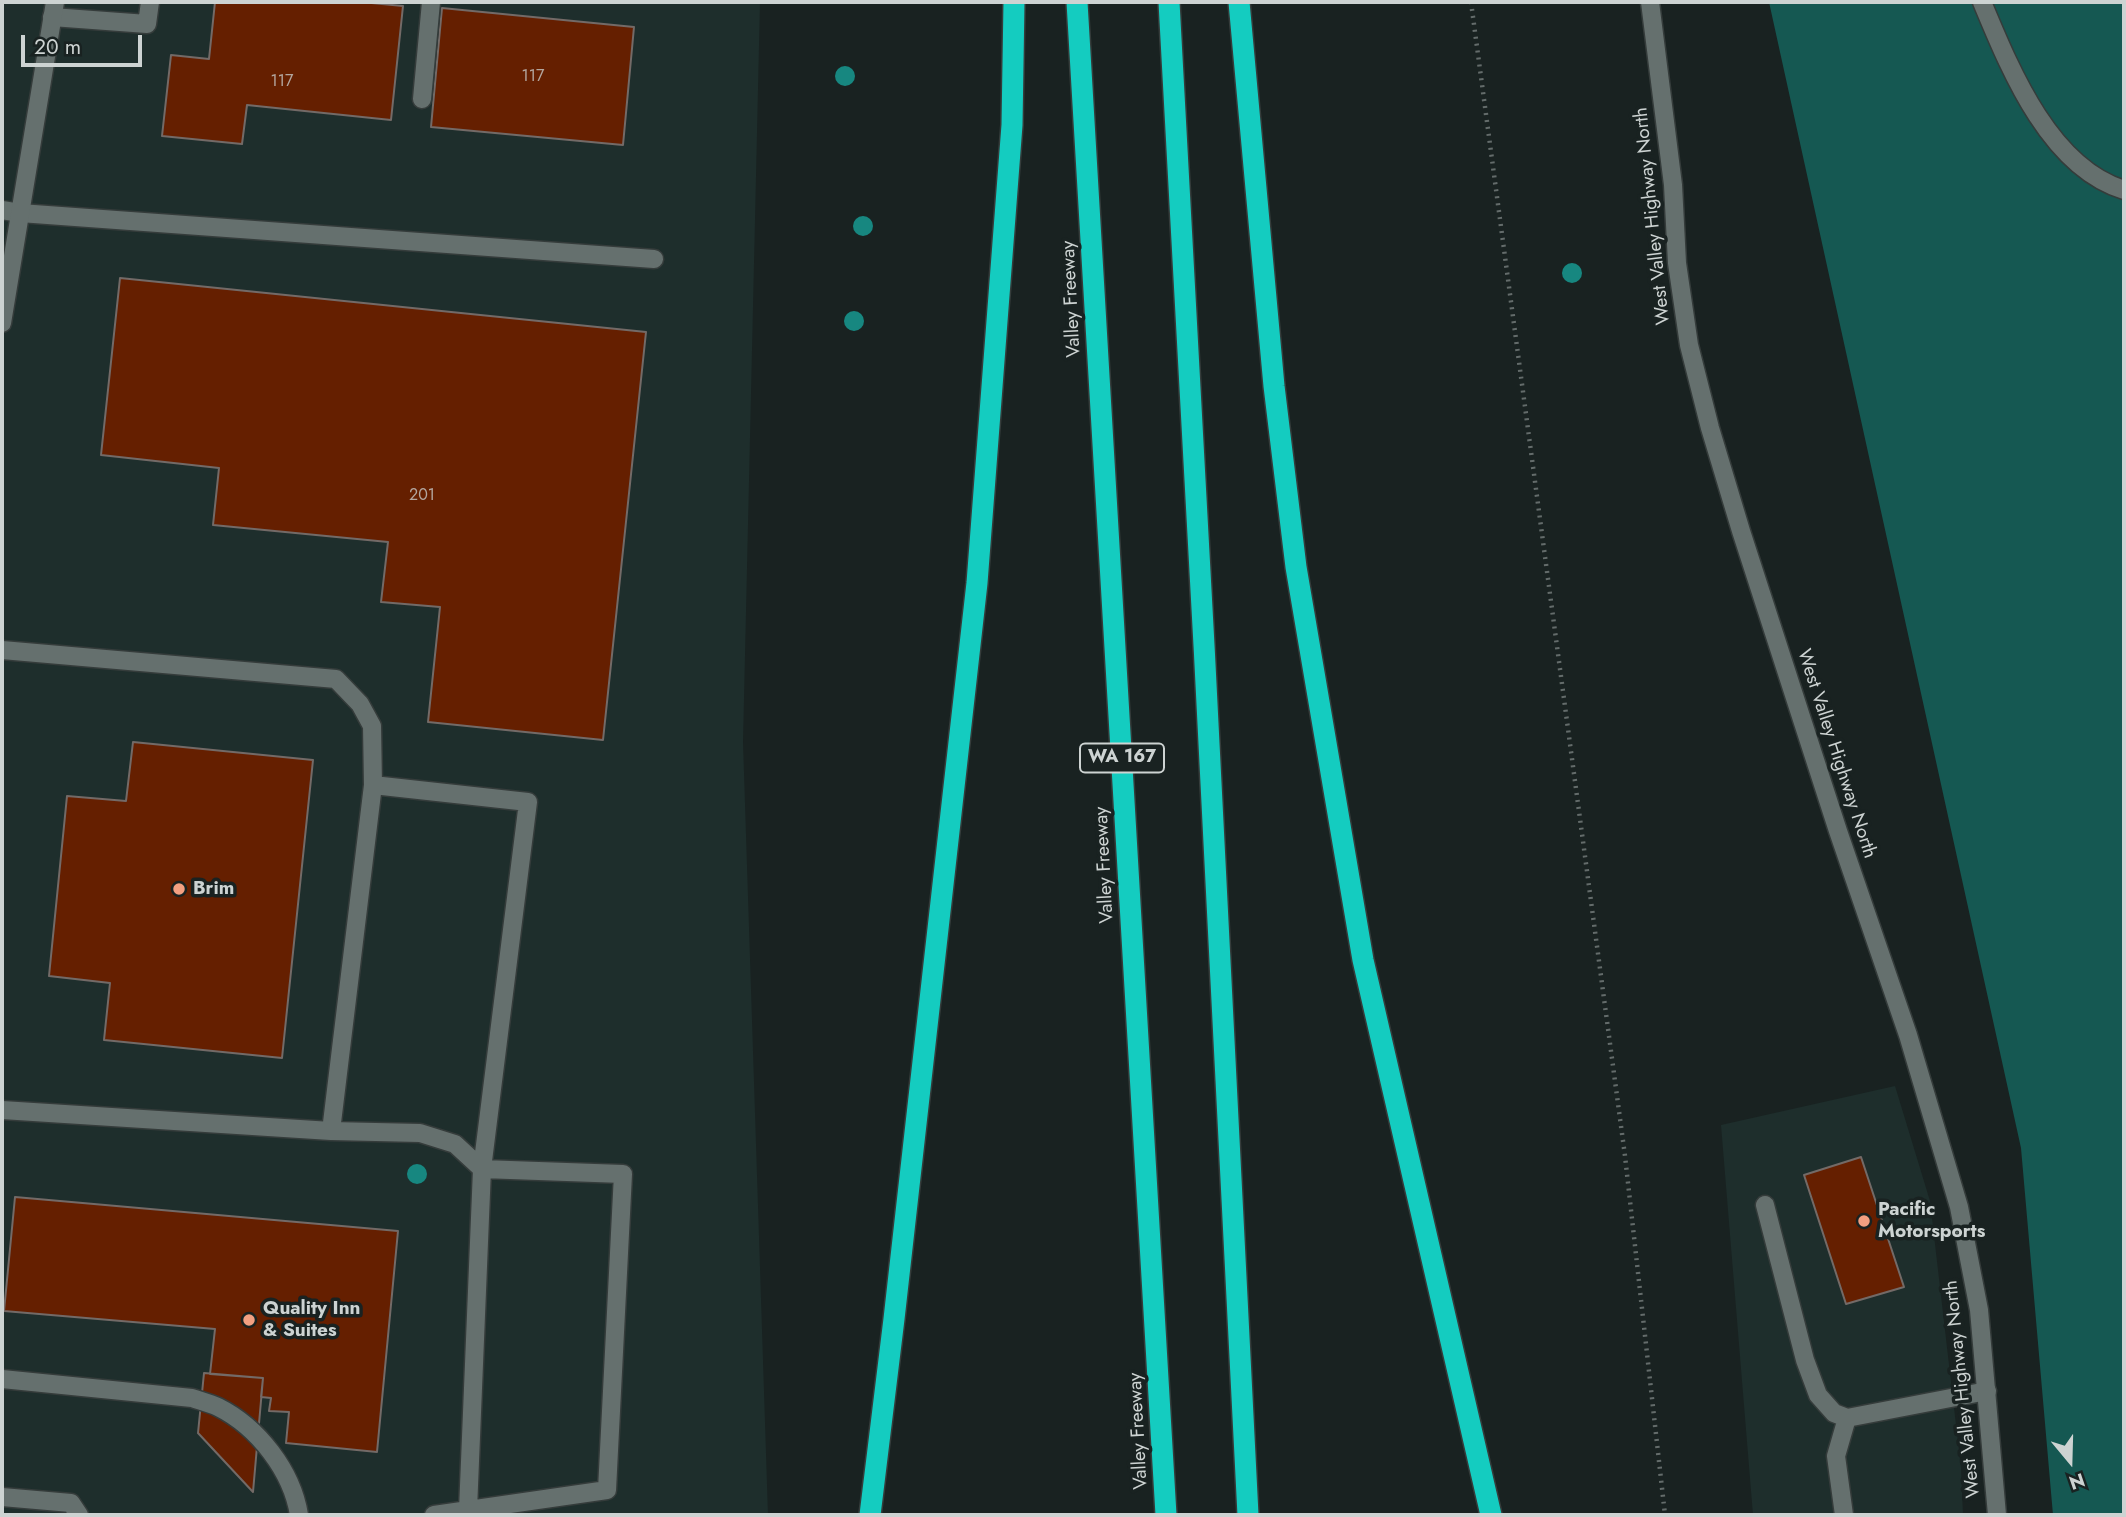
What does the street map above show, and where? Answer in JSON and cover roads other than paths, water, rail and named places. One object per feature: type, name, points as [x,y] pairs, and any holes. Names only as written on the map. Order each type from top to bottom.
[{"type":"highway","points":[[870,1515],[978,583],[1012,125],[1014,2]]},
{"type":"highway","name":"Valley Freeway","points":[[1077,2],[1166,1515]]},
{"type":"highway","points":[[1169,2],[1248,1515]]},
{"type":"highway","points":[[1239,2],[1274,386],[1296,567],[1363,960],[1491,1515]]},
{"type":"main road","points":[[2,323],[11,211],[53,9],[147,24],[150,2]]},
{"type":"main road","points":[[422,99],[431,2]]},
{"type":"main road","name":"West Valley Highway North","points":[[1650,2],[1673,185],[1677,263],[1689,345],[1741,531],[1838,831],[1908,1035],[1959,1207],[1979,1310],[1997,1515]]},
{"type":"main road","points":[[1982,2],[2029,102],[2049,132],[2070,158],[2093,176],[2124,190]]},
{"type":"main road","points":[[11,211],[654,258]]},
{"type":"main road","points":[[2,650],[336,679],[360,704],[372,726],[373,785],[331,1131]]},
{"type":"main road","points":[[373,785],[528,802],[482,1169],[468,1510]]},
{"type":"main road","points":[[2,1110],[331,1131],[420,1133],[455,1144],[482,1169],[623,1174],[607,1490],[434,1515]]},
{"type":"main road","points":[[1765,1205],[1805,1360],[1818,1395],[1834,1413],[1847,1418],[1987,1391]]},
{"type":"main road","points":[[2,1379],[192,1398],[217,1407],[234,1417],[268,1448],[290,1484],[299,1515]]},
{"type":"main road","points":[[1843,1515],[1836,1456],[1847,1418]]},
{"type":"main road","points":[[2,1497],[71,1503],[79,1515]]},
{"type":"place","name":"Brim","points":[[179,889]]},
{"type":"place","name":"Pacific Motorsports","points":[[1864,1221]]},
{"type":"place","name":"Quality Inn & Suites","points":[[249,1320]]}]
